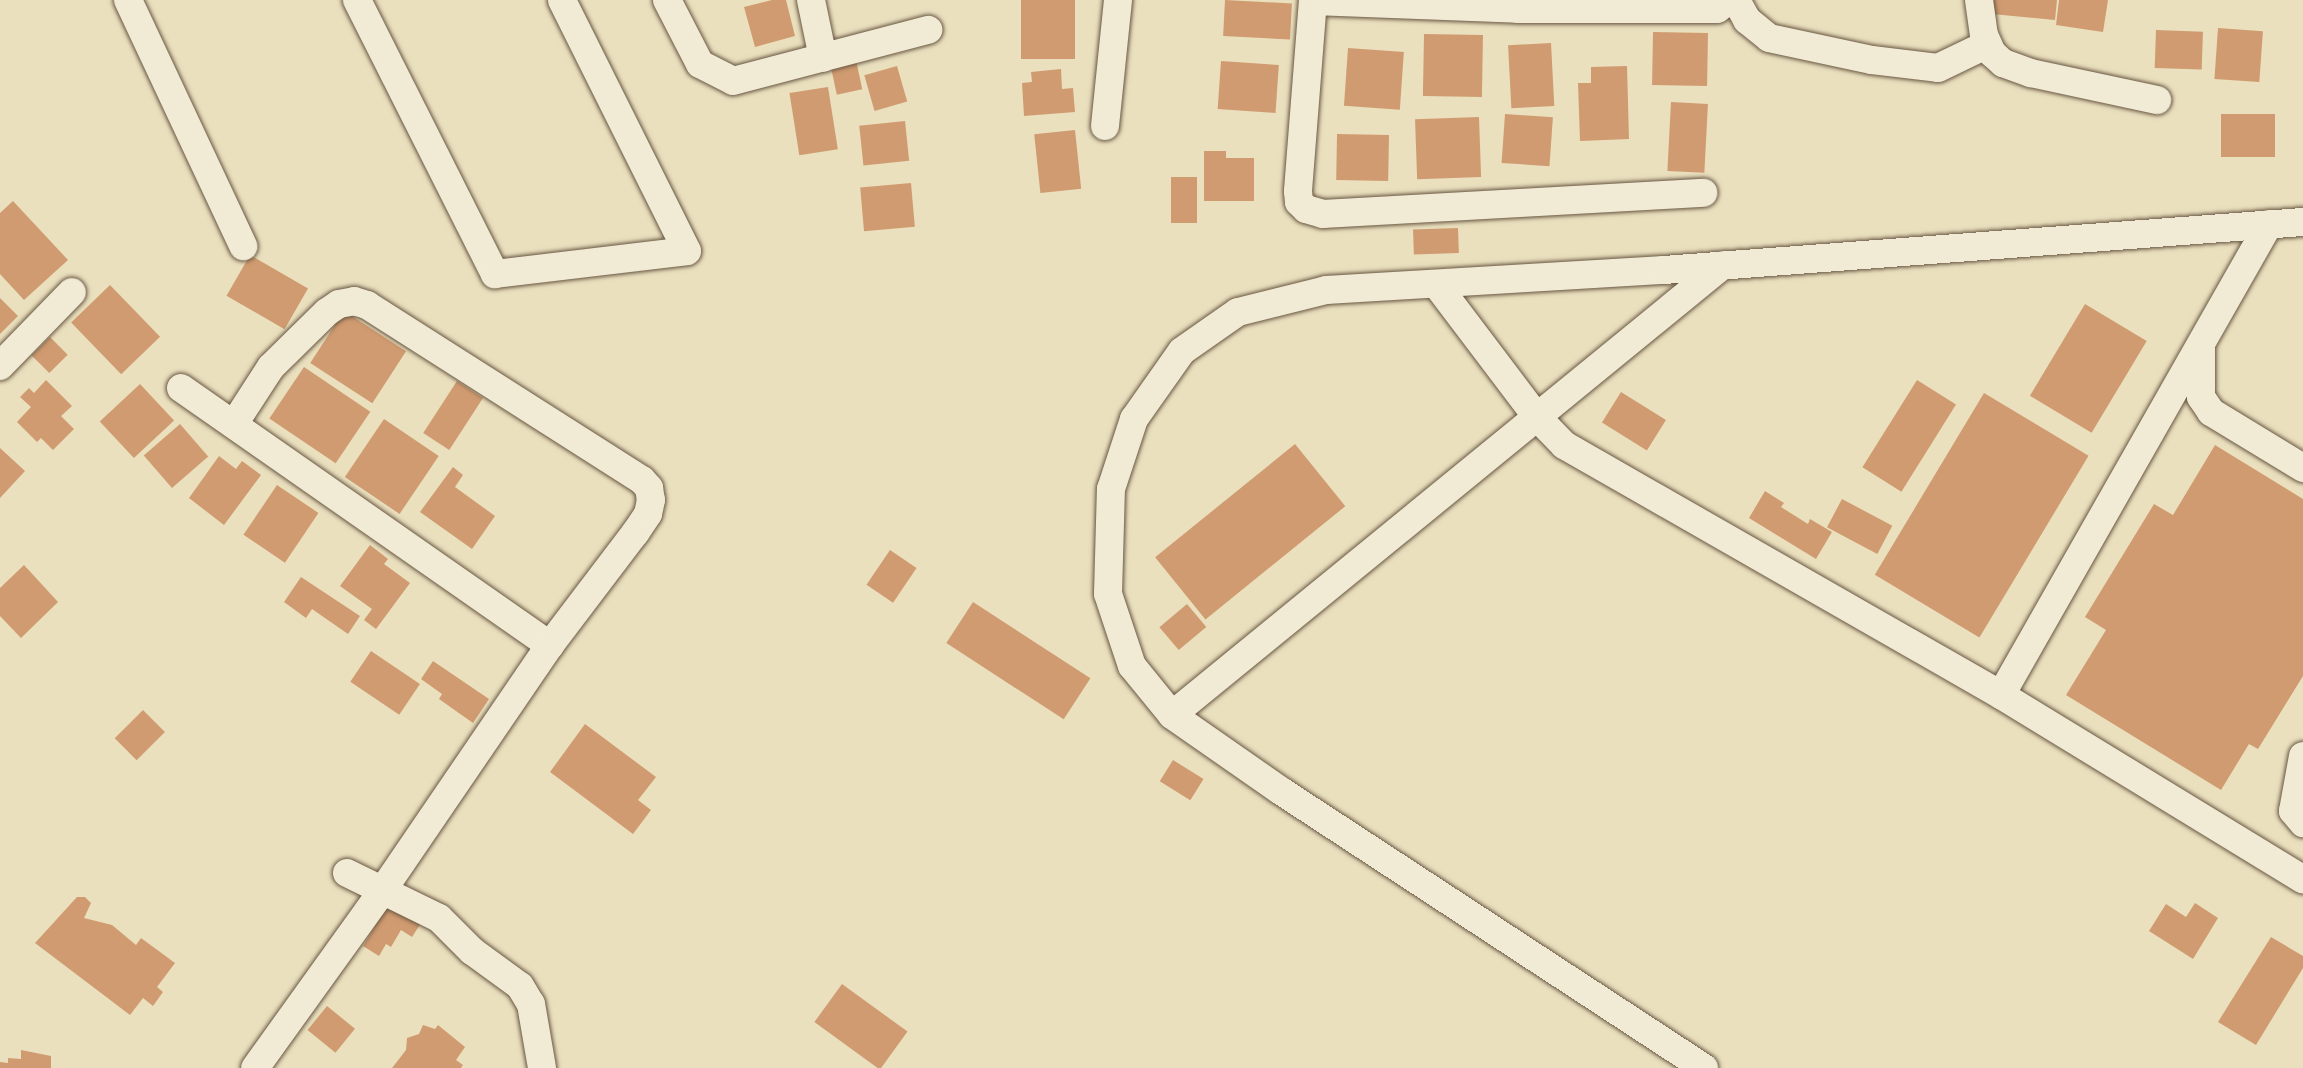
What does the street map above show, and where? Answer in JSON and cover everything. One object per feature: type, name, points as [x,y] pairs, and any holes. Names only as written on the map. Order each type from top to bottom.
[{"type":"street","points":[[128,0],[243,246]]},
{"type":"street","points":[[357,0],[495,274],[687,251],[562,0]]},
{"type":"street","points":[[667,0],[700,64],[720,77],[733,81],[928,30]]},
{"type":"street","points":[[811,0],[823,58]]},
{"type":"street","points":[[1105,126],[1118,0]]},
{"type":"street","points":[[1703,193],[1323,214],[1306,209],[1299,202],[1298,191],[1313,0],[1518,9],[1718,9],[1729,0]]},
{"type":"street","points":[[1736,0],[1747,20],[1769,38],[1872,60],[1938,68],[1988,44]]},
{"type":"street","points":[[1978,0],[1988,44],[2003,63],[2031,73],[2157,100]]},
{"type":"street","points":[[1704,1068],[1281,791],[1172,715],[1132,666],[1108,594],[1111,489],[1134,418],[1182,351],[1238,312],[1326,290],[1437,285],[2303,222]]},
{"type":"street","points":[[2001,695],[2269,224]]},
{"type":"street","points":[[1172,715],[1723,265]]},
{"type":"street","points":[[1437,285],[1537,417],[1564,445],[2001,695],[2303,879]]},
{"type":"street","points":[[0,366],[72,292]]},
{"type":"street","points":[[234,424],[271,367],[327,312],[339,304],[354,301],[367,304],[642,480],[649,488],[648,514],[550,645],[383,890],[255,1068]]},
{"type":"street","points":[[2201,343],[2200,390],[2211,412],[2303,468]]},
{"type":"street","points":[[181,388],[550,645]]},
{"type":"street","points":[[2300,810],[2303,756]]},
{"type":"street","points":[[347,873],[439,918],[472,951],[520,986],[536,1021],[542,1068]]},
{"type":"building","points":[[772,0],[786,0],[795,36],[755,47],[744,7]]},
{"type":"building","points":[[1021,0],[1075,0],[1075,59],[1021,59]]},
{"type":"building","points":[[1225,0],[1292,4],[1290,39],[1223,36]]},
{"type":"building","points":[[1993,0],[2057,0],[2055,20],[1992,14]]},
{"type":"building","points":[[2059,0],[2108,0],[2103,32],[2056,25]]},
{"type":"building","points":[[2218,28],[2263,31],[2259,82],[2214,79]]},
{"type":"building","points":[[2156,30],[2203,32],[2202,70],[2155,68]]},
{"type":"building","points":[[1653,32],[1708,33],[1707,86],[1652,85]]},
{"type":"building","points":[[1424,34],[1483,35],[1482,97],[1423,96]]},
{"type":"building","points":[[1551,43],[1554,106],[1511,108],[1508,45]]},
{"type":"building","points":[[1348,48],[1404,52],[1400,110],[1344,106]]},
{"type":"building","points":[[856,60],[862,89],[837,95],[831,65]]},
{"type":"building","points":[[1221,61],[1279,65],[1276,113],[1218,109]]},
{"type":"building","points":[[897,66],[907,102],[875,111],[864,75]]},
{"type":"building","points":[[1627,66],[1629,139],[1580,141],[1578,83],[1591,83],[1591,67]]},
{"type":"building","points":[[1061,69],[1062,89],[1073,88],[1075,112],[1024,116],[1022,83],[1032,82],[1031,72]]},
{"type":"building","points":[[828,87],[838,149],[799,155],[789,93]]},
{"type":"building","points":[[1671,102],[1708,104],[1704,173],[1667,171]]},
{"type":"building","points":[[1505,114],[1553,117],[1549,166],[1502,163]]},
{"type":"building","points":[[2221,114],[2275,114],[2275,157],[2221,157]]},
{"type":"building","points":[[1479,117],[1481,177],[1417,179],[1415,119]]},
{"type":"building","points":[[905,121],[909,161],[863,166],[859,126]]},
{"type":"building","points":[[1075,130],[1081,189],[1040,193],[1034,134]]},
{"type":"building","points":[[1337,134],[1389,135],[1388,181],[1336,180]]},
{"type":"building","points":[[1204,151],[1226,151],[1226,158],[1254,158],[1254,201],[1204,201]]},
{"type":"building","points":[[1171,177],[1197,177],[1197,223],[1171,223]]},
{"type":"building","points":[[911,183],[915,227],[864,231],[860,187]]},
{"type":"building","points":[[13,201],[68,260],[24,300],[0,274],[0,213]]},
{"type":"building","points":[[1458,228],[1459,253],[1414,255],[1413,230]]},
{"type":"building","points":[[250,255],[308,288],[285,329],[226,296]]},
{"type":"building","points":[[110,285],[160,337],[121,374],[71,323]]},
{"type":"building","points":[[0,298],[18,316],[0,334]]},
{"type":"building","points":[[2085,304],[2147,341],[2092,433],[2030,396]]},
{"type":"building","points":[[344,311],[406,351],[372,403],[310,363]]},
{"type":"building","points":[[50,337],[68,355],[49,373],[32,355]]},
{"type":"building","points":[[304,367],[370,412],[336,463],[269,418]]},
{"type":"building","points":[[46,380],[72,406],[61,416],[74,429],[53,450],[41,438],[37,442],[17,422],[31,407],[20,397],[29,388],[34,393]]},
{"type":"building","points":[[1917,380],[1956,404],[1901,492],[1862,467]]},
{"type":"building","points":[[457,381],[483,398],[449,450],[423,433]]},
{"type":"building","points":[[140,384],[174,421],[134,458],[100,422]]},
{"type":"building","points":[[1621,392],[1666,420],[1647,451],[1602,423]]},
{"type":"building","points":[[1984,393],[2089,456],[1979,638],[1875,575]]},
{"type":"building","points":[[384,419],[439,456],[400,514],[345,477]]},
{"type":"building","points":[[180,424],[208,456],[172,488],[144,455]]},
{"type":"building","points":[[1295,444],[1345,506],[1205,619],[1155,557]]},
{"type":"building","points":[[2215,445],[2303,499],[2303,676],[2258,749],[2249,744],[2221,790],[2066,695],[2106,630],[2085,617],[2154,504],[2173,515]]},
{"type":"building","points":[[0,448],[25,471],[0,498]]},
{"type":"building","points":[[219,456],[236,469],[242,461],[261,475],[224,525],[189,498]]},
{"type":"building","points":[[453,467],[463,475],[455,487],[495,516],[472,549],[420,512]]},
{"type":"building","points":[[277,485],[318,513],[285,563],[243,535]]},
{"type":"building","points":[[1765,491],[1784,503],[1781,507],[1808,524],[1810,519],[1832,532],[1816,559],[1749,518]]},
{"type":"building","points":[[1842,499],[1892,526],[1877,554],[1827,527]]},
{"type":"building","points":[[370,545],[388,559],[384,564],[410,583],[376,629],[364,620],[372,609],[340,586]]},
{"type":"building","points":[[890,550],[917,568],[893,603],[867,585]]},
{"type":"building","points":[[24,565],[58,602],[21,638],[0,616],[0,588]]},
{"type":"building","points":[[301,577],[360,616],[348,634],[312,609],[306,618],[284,602]]},
{"type":"building","points":[[973,602],[1090,678],[1064,719],[946,643]]},
{"type":"building","points":[[1187,604],[1206,627],[1179,650],[1159,627]]},
{"type":"building","points":[[371,651],[420,684],[399,715],[350,682]]},
{"type":"building","points":[[433,661],[489,699],[473,723],[439,699],[442,694],[421,679]]},
{"type":"building","points":[[143,710],[165,732],[137,760],[115,738]]},
{"type":"building","points":[[585,724],[656,777],[638,800],[651,810],[633,834],[550,772]]},
{"type":"building","points":[[1173,760],[1204,779],[1190,800],[1160,781]]},
{"type":"building","points":[[77,897],[85,897],[91,903],[84,918],[112,925],[136,945],[141,938],[175,963],[157,987],[163,992],[153,1006],[143,998],[130,1015],[35,943]]},
{"type":"building","points":[[391,900],[423,920],[412,937],[401,930],[391,947],[386,944],[379,956],[363,946]]},
{"type":"building","points":[[2195,903],[2218,918],[2193,959],[2149,931],[2166,904],[2186,917]]},
{"type":"building","points":[[2271,937],[2303,956],[2303,968],[2256,1045],[2218,1022]]},
{"type":"building","points":[[842,984],[908,1032],[881,1068],[878,1068],[814,1022]]},
{"type":"building","points":[[327,1006],[355,1029],[335,1053],[307,1030]]},
{"type":"building","points":[[423,1025],[435,1029],[438,1025],[465,1047],[456,1060],[463,1065],[461,1068],[392,1068],[406,1050],[407,1038],[419,1034]]},
{"type":"building","points":[[21,1050],[51,1056],[51,1068],[0,1068],[0,1062],[8,1063],[8,1058],[21,1059]]}]
